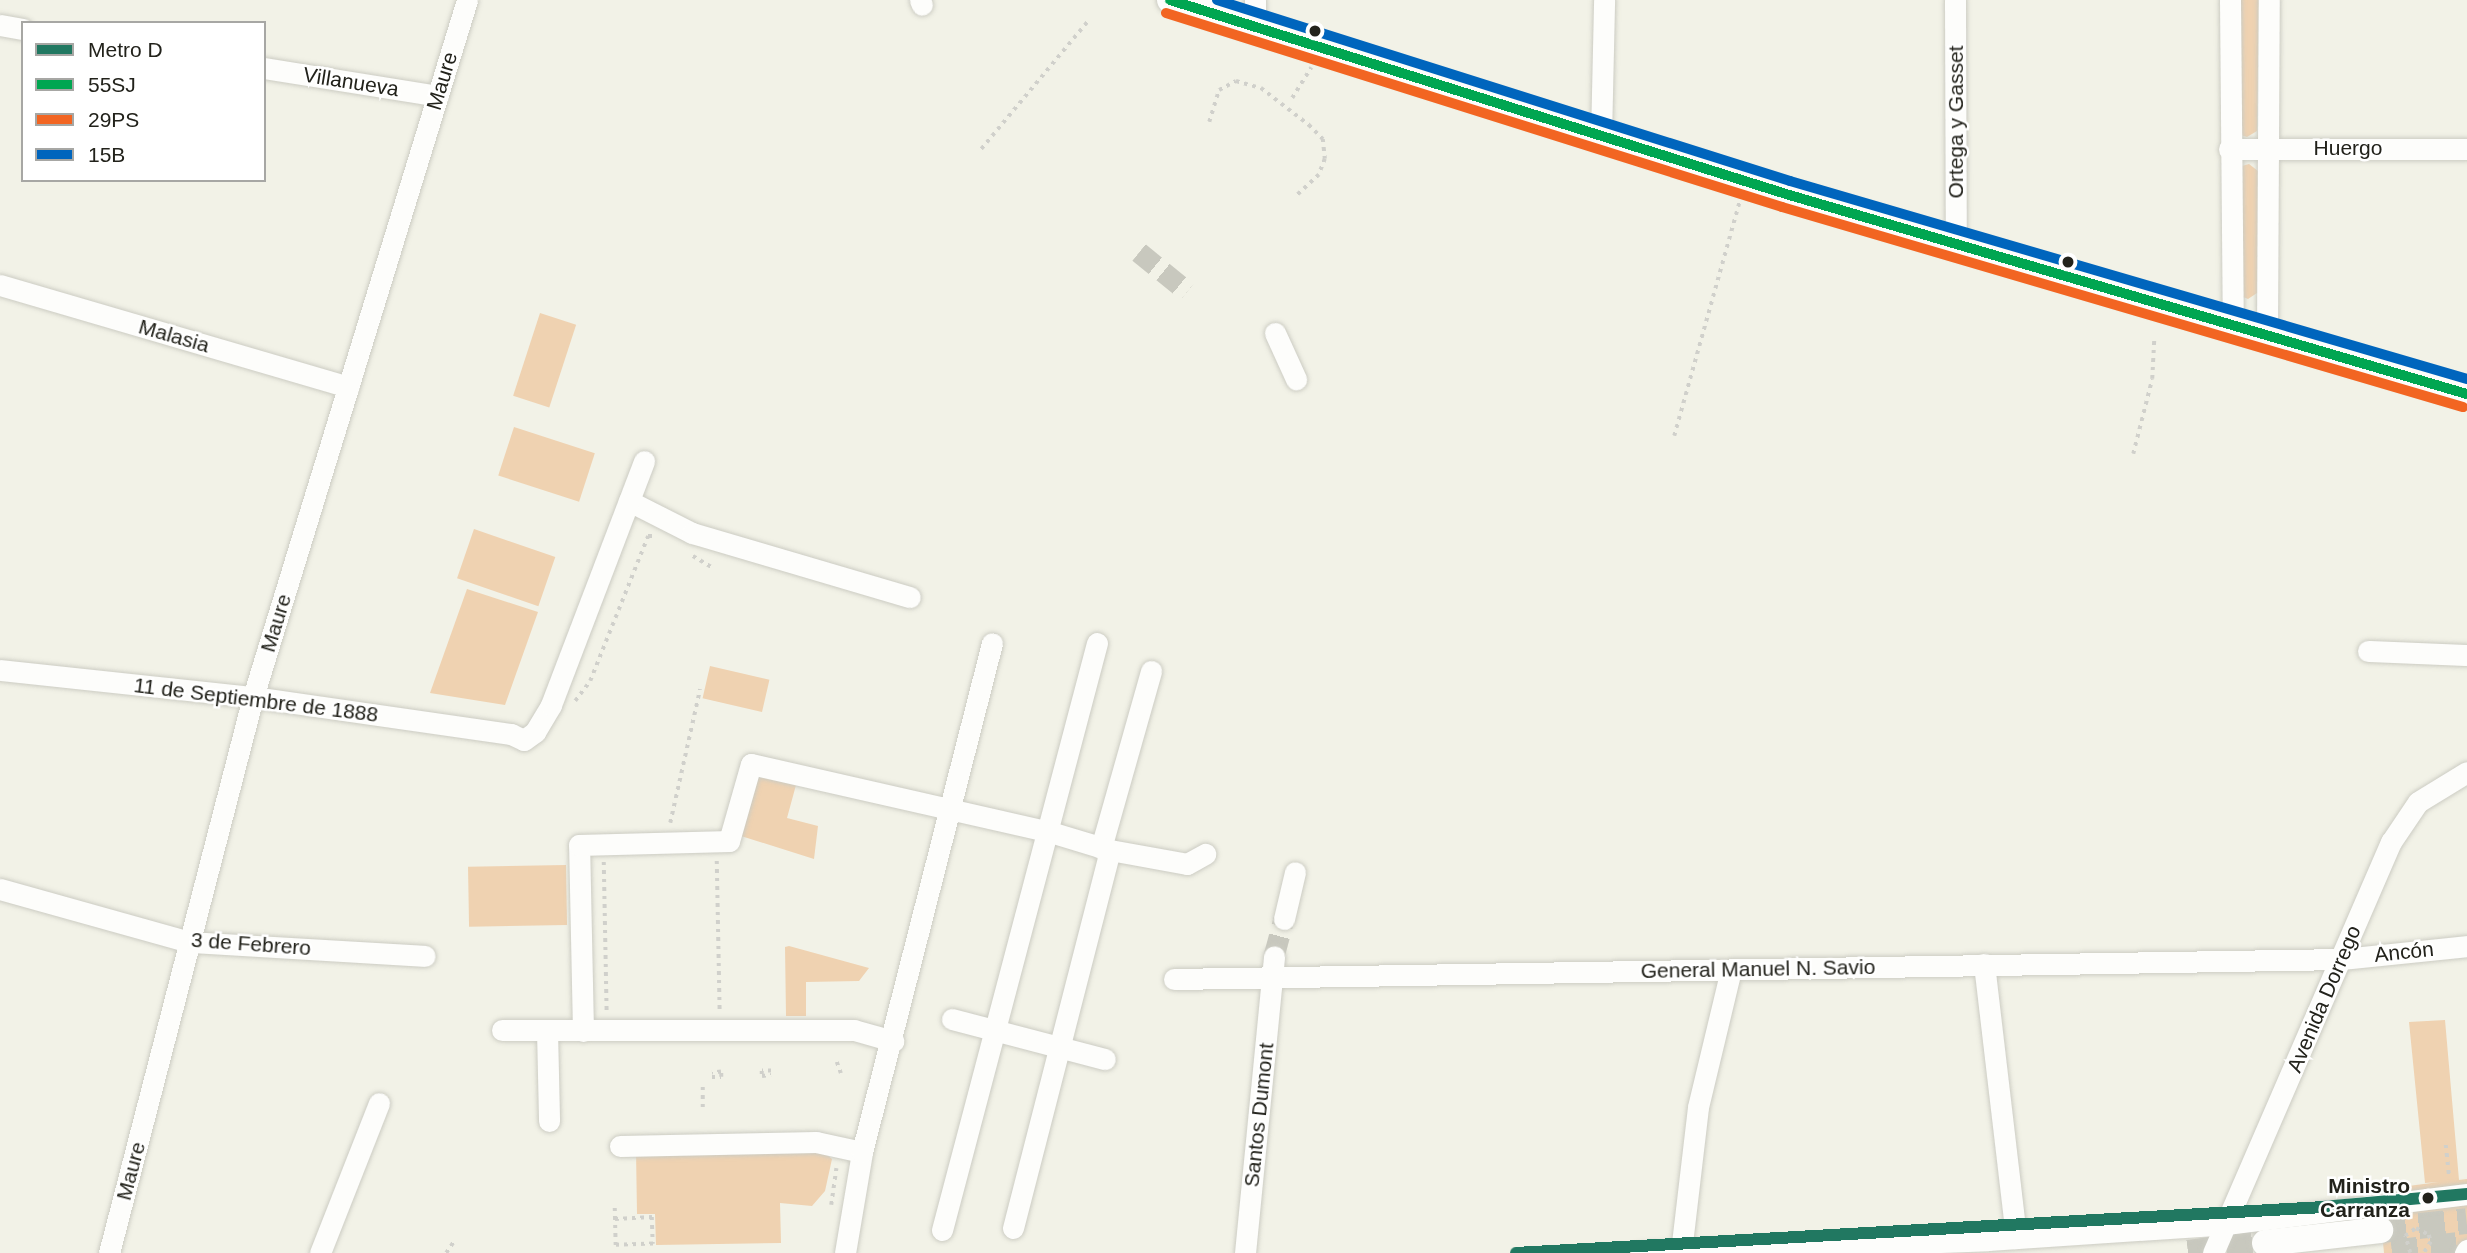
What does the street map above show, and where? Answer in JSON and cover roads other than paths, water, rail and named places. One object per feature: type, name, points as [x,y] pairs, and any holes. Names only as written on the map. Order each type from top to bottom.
[{"type":"main road","points":[[1170,0],[1743,181],[2467,394]]},
{"type":"main road","points":[[2265,1243],[2380,1230]]},
{"type":"street","name":"Maure","points":[[109,1253],[253,697],[467,0]]},
{"type":"street","points":[[1255,0],[1255,27]]},
{"type":"street","points":[[1601,137],[1604,0]]},
{"type":"street","name":"Ortega y Gasset","points":[[1955,0],[1956,245]]},
{"type":"street","points":[[2230,0],[2229,149],[2233,325]]},
{"type":"street","points":[[2267,336],[2269,0]]},
{"type":"street","points":[[0,25],[21,29]]},
{"type":"street","name":"Villanueva","points":[[266,68],[438,96]]},
{"type":"street","name":"Huergo","points":[[2229,149],[2467,149]]},
{"type":"street","name":"Malasia","points":[[0,285],[348,387]]},
{"type":"street","points":[[1276,333],[1296,379]]},
{"type":"street","points":[[644,460],[629,501],[692,533],[910,597]]},
{"type":"street","name":"11 de Septiembre de 1888","points":[[0,670],[253,697],[511,734],[524,740],[535,732],[551,705],[629,501]]},
{"type":"street","points":[[845,1253],[862,1152],[992,643]]},
{"type":"street","points":[[942,1230],[1097,643]]},
{"type":"street","points":[[2368,651],[2467,655]]},
{"type":"street","points":[[1013,1228],[1151,671]]},
{"type":"street","points":[[583,1031],[579,845],[729,841],[751,764],[950,812],[1047,831],[1105,849],[1187,864],[1205,854]]},
{"type":"street","name":"Avenida Dorrego","points":[[2213,1253],[2403,819],[2418,802],[2467,772]]},
{"type":"street","points":[[1284,919],[1295,872]]},
{"type":"street","name":"3 de Febrero","points":[[0,889],[190,942],[425,956]]},
{"type":"street","name":"Ancón","points":[[2342,959],[2467,946]]},
{"type":"street","name":"General Manuel N. Savio","points":[[1174,979],[1274,966],[1731,970],[2342,959]]},
{"type":"street","points":[[1984,964],[2016,1238]]},
{"type":"street","name":"Santos Dumont","points":[[1245,1253],[1274,966]]},
{"type":"street","points":[[1681,1252],[1698,1107],[1731,970]]},
{"type":"street","points":[[952,1019],[1105,1059]]},
{"type":"street","points":[[502,1030],[854,1030],[892,1041]]},
{"type":"street","points":[[547,1030],[548,1121]]},
{"type":"street","points":[[320,1253],[379,1103]]},
{"type":"street","points":[[620,1146],[816,1142],[862,1152]]},
{"type":"street","points":[[1641,1253],[2016,1238],[2226,1224],[2467,1194]]},
{"type":"tunnel","points":[[1139,252],[1187,291]]},
{"type":"tunnel","points":[[1274,956],[1284,919]]},
{"type":"tunnel","points":[[2380,1230],[2467,1221]]},
{"type":"tunnel","points":[[2188,1253],[2265,1243]]},
{"type":"tunnel","points":[[2392,1253],[2467,1244]]},
{"type":"metro line","name":"D","points":[[1516,1253],[2323,1207],[2467,1194]]},
{"type":"place","name":"Ministro Carranza","points":[[2428,1198]]}]
